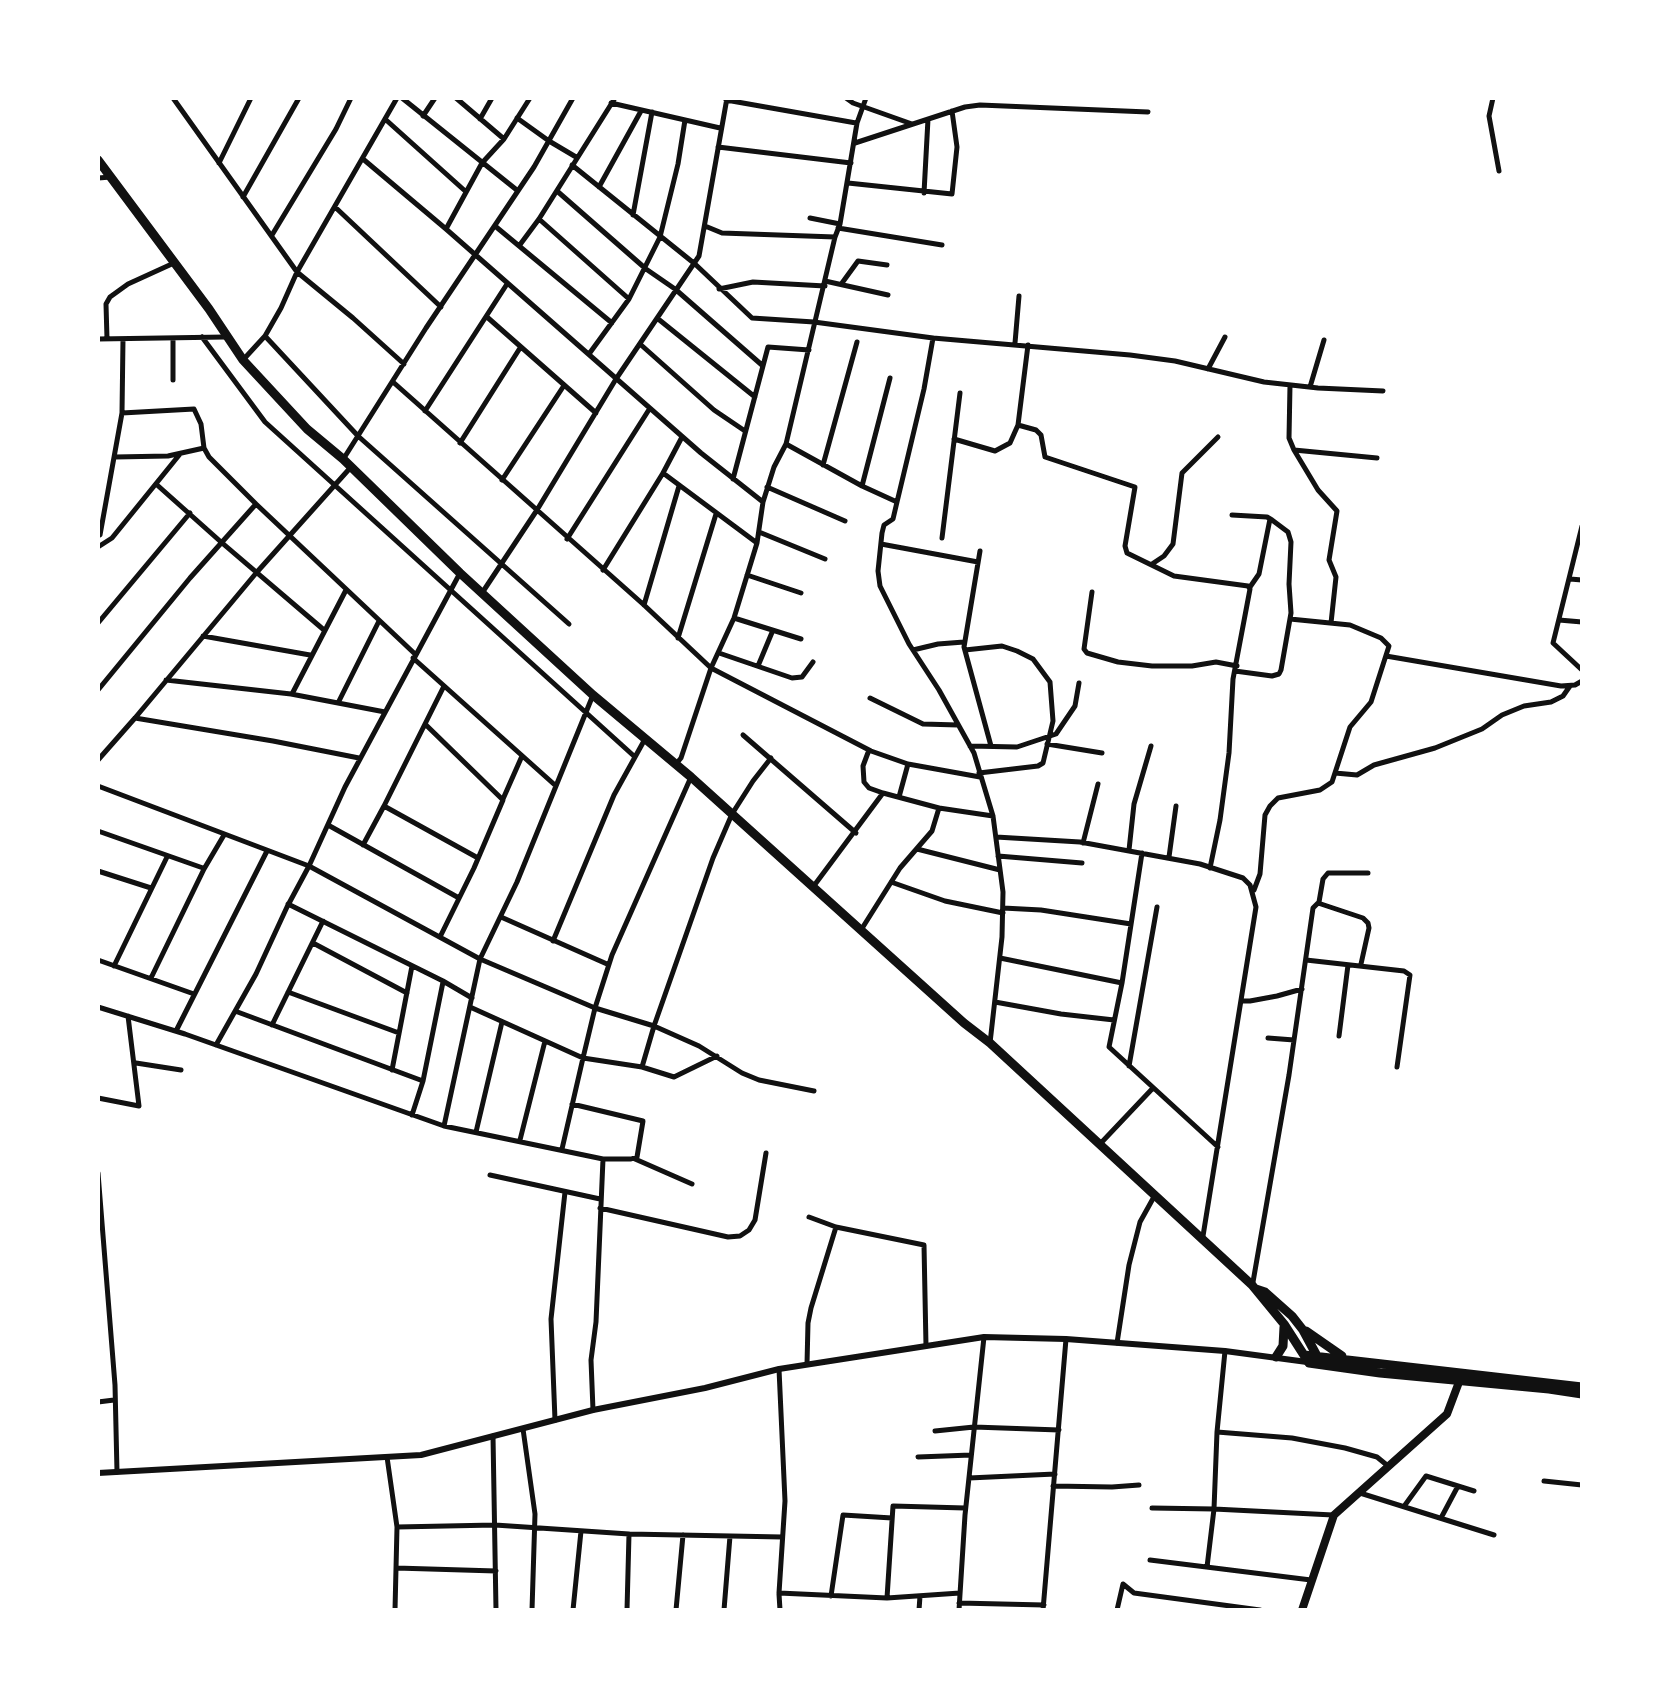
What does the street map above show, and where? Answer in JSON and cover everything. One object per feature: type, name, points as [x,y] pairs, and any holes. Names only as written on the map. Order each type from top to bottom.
[{"type":"highway","points":[[98,160],[243,360],[307,429],[593,695],[691,777],[1100,1144],[1254,1287],[1309,1359],[1459,1382],[1582,1390]]},
{"type":"highway","points":[[1254,1287],[1266,1292],[1304,1330],[1347,1360]]},
{"type":"highway","points":[[1276,1357],[1283,1346],[1284,1324]]},
{"type":"highway","points":[[1304,1330],[1309,1359]]},
{"type":"highway","points":[[1309,1359],[1347,1360],[1582,1390]]},
{"type":"main road","points":[[1302,1610],[1334,1515],[1446,1414],[1459,1382]]},
{"type":"street","points":[[173,98],[297,272],[404,364]]},
{"type":"street","points":[[218,164],[252,98]]},
{"type":"street","points":[[243,198],[299,98]]},
{"type":"street","points":[[272,236],[351,98]]},
{"type":"street","points":[[243,360],[265,336],[282,308],[297,272],[400,98],[518,190]]},
{"type":"street","points":[[423,116],[435,98]]},
{"type":"street","points":[[456,98],[504,139]]},
{"type":"street","points":[[480,119],[492,98]]},
{"type":"street","points":[[446,229],[482,163],[504,139],[530,98]]},
{"type":"street","points":[[98,760],[334,486],[358,436],[574,98]]},
{"type":"street","points":[[482,594],[616,379],[695,264],[726,98],[858,123]]},
{"type":"street","points":[[846,98],[853,104],[912,124]]},
{"type":"street","points":[[676,764],[682,758],[711,668],[734,618],[757,543],[767,487],[786,444],[866,98]]},
{"type":"street","points":[[1493,98],[1489,116],[1498,171]]},
{"type":"street","points":[[519,246],[613,100],[721,128]]},
{"type":"street","points":[[855,143],[952,110],[980,105],[1148,112]]},
{"type":"street","points":[[599,187],[642,110]]},
{"type":"street","points":[[848,183],[948,195],[954,191],[957,147],[952,110]]},
{"type":"street","points":[[634,215],[652,112]]},
{"type":"street","points":[[517,118],[576,157]]},
{"type":"street","points":[[385,119],[465,191]]},
{"type":"street","points":[[924,193],[928,119]]},
{"type":"street","points":[[588,354],[629,299],[660,237],[685,120]]},
{"type":"street","points":[[718,146],[851,163]]},
{"type":"street","points":[[362,159],[682,437],[763,502]]},
{"type":"street","points":[[572,165],[695,264],[752,318],[1160,359],[1264,382],[1383,391]]},
{"type":"street","points":[[98,178],[111,177]]},
{"type":"street","points":[[556,191],[763,366]]},
{"type":"street","points":[[335,207],[441,306]]},
{"type":"street","points":[[810,218],[942,245]]},
{"type":"street","points":[[539,220],[629,299]]},
{"type":"street","points":[[495,226],[612,323]]},
{"type":"street","points":[[705,226],[722,233],[835,237]]},
{"type":"street","points":[[842,284],[858,260],[887,265]]},
{"type":"street","points":[[107,339],[106,304],[110,297],[128,284],[174,263]]},
{"type":"street","points":[[719,288],[753,282],[825,283],[888,296]]},
{"type":"street","points":[[425,411],[507,284]]},
{"type":"street","points":[[1015,344],[1019,296]]},
{"type":"street","points":[[487,317],[596,413]]},
{"type":"street","points":[[657,318],[754,396]]},
{"type":"street","points":[[265,336],[358,436],[569,624]]},
{"type":"street","points":[[202,337],[265,422],[636,756]]},
{"type":"street","points":[[98,340],[228,337]]},
{"type":"street","points":[[1208,368],[1225,337]]},
{"type":"street","points":[[173,380],[174,338]]},
{"type":"street","points":[[933,338],[897,502],[892,520],[884,526],[878,571],[880,586],[912,650],[940,690],[970,746],[993,816],[1002,910],[990,1043]]},
{"type":"street","points":[[98,547],[122,413],[123,339]]},
{"type":"street","points":[[1310,387],[1324,340]]},
{"type":"street","points":[[824,465],[857,342]]},
{"type":"street","points":[[640,344],[714,410],[746,431]]},
{"type":"street","points":[[954,438],[995,451],[1010,443],[1018,425],[1028,345]]},
{"type":"street","points":[[460,442],[520,346]]},
{"type":"street","points":[[733,478],[768,347],[808,350]]},
{"type":"street","points":[[862,486],[890,378]]},
{"type":"street","points":[[393,382],[711,668],[869,750],[908,764],[980,775],[1041,765],[1053,720],[1050,682],[1033,659],[1002,646],[938,644],[912,650]]},
{"type":"street","points":[[1290,385],[1288,438],[1318,490],[1337,511],[1329,560],[1336,577],[1331,623]]},
{"type":"street","points":[[502,480],[564,386]]},
{"type":"street","points":[[942,538],[960,394]]},
{"type":"street","points":[[566,539],[650,408]]},
{"type":"street","points":[[122,413],[194,410],[202,424],[204,448],[209,457],[444,686],[556,786]]},
{"type":"street","points":[[1018,425],[1041,435],[1045,457],[1136,487],[1125,551],[1174,576],[1249,587]]},
{"type":"street","points":[[602,570],[682,437]]},
{"type":"street","points":[[1152,564],[1173,544],[1182,473],[1218,437]]},
{"type":"street","points":[[786,444],[897,502]]},
{"type":"street","points":[[115,457],[180,454],[204,448]]},
{"type":"street","points":[[1294,450],[1377,458]]},
{"type":"street","points":[[98,547],[112,538],[180,454]]},
{"type":"street","points":[[663,473],[757,543]]},
{"type":"street","points":[[156,484],[324,630]]},
{"type":"street","points":[[644,605],[679,486]]},
{"type":"street","points":[[767,487],[846,520]]},
{"type":"street","points":[[98,690],[143,632],[256,504]]},
{"type":"street","points":[[98,623],[190,513]]},
{"type":"street","points":[[678,638],[716,514]]},
{"type":"street","points":[[1092,592],[1086,653],[1152,666],[1216,662],[1272,676],[1279,674],[1290,619],[1291,536],[1270,519],[1232,514]]},
{"type":"street","points":[[1249,587],[1259,574],[1270,519]]},
{"type":"street","points":[[1582,530],[1554,644],[1582,670]]},
{"type":"street","points":[[759,532],[824,559]]},
{"type":"street","points":[[881,544],[978,562]]},
{"type":"street","points":[[980,551],[965,646],[992,746]]},
{"type":"street","points":[[216,1045],[256,974],[360,758],[460,574]]},
{"type":"street","points":[[747,576],[801,593]]},
{"type":"street","points":[[1570,579],[1582,580]]},
{"type":"street","points":[[1210,868],[1220,820],[1233,679],[1249,587]]},
{"type":"street","points":[[291,694],[346,590]]},
{"type":"street","points":[[734,618],[801,639]]},
{"type":"street","points":[[1253,892],[1260,874],[1265,815],[1278,798],[1328,787],[1332,782],[1350,726],[1370,702],[1389,646],[1381,638],[1350,626],[1290,619]]},
{"type":"street","points":[[338,703],[379,620]]},
{"type":"street","points":[[1559,620],[1582,622]]},
{"type":"street","points":[[758,666],[773,630]]},
{"type":"street","points":[[202,636],[310,656]]},
{"type":"street","points":[[718,652],[798,678],[813,662]]},
{"type":"street","points":[[1386,656],[1540,684],[1570,686],[1582,681]]},
{"type":"street","points":[[166,680],[291,694],[385,712]]},
{"type":"street","points":[[1048,740],[1061,729],[1075,706],[1079,683]]},
{"type":"street","points":[[364,845],[444,686]]},
{"type":"street","points":[[1334,774],[1357,775],[1374,765],[1435,748],[1513,711],[1551,702],[1563,696],[1570,686]]},
{"type":"street","points":[[444,1126],[480,959],[517,882],[593,695]]},
{"type":"street","points":[[870,698],[922,724],[958,725]]},
{"type":"street","points":[[136,718],[360,758]]},
{"type":"street","points":[[424,724],[504,800]]},
{"type":"street","points":[[743,735],[856,833]]},
{"type":"street","points":[[553,942],[614,795],[645,739]]},
{"type":"street","points":[[970,746],[1017,747],[1048,740],[1102,752]]},
{"type":"street","points":[[1129,851],[1134,804],[1151,746]]},
{"type":"street","points":[[869,750],[864,766],[864,782],[869,788],[940,808],[993,816]]},
{"type":"street","points":[[440,937],[522,756]]},
{"type":"street","points":[[642,1068],[712,858],[732,814],[771,758]]},
{"type":"street","points":[[899,797],[908,764]]},
{"type":"street","points":[[562,1149],[609,964],[691,777]]},
{"type":"street","points":[[1083,843],[1098,784]]},
{"type":"street","points":[[98,786],[310,866],[480,959],[595,1008],[654,1026],[699,1046],[742,1073],[814,1091]]},
{"type":"street","points":[[813,887],[883,793]]},
{"type":"street","points":[[384,806],[478,858]]},
{"type":"street","points":[[1169,858],[1176,806]]},
{"type":"street","points":[[861,930],[900,868],[932,831],[940,808]]},
{"type":"street","points":[[328,826],[460,898]]},
{"type":"street","points":[[98,831],[204,869]]},
{"type":"street","points":[[151,978],[224,835]]},
{"type":"street","points":[[996,837],[1083,843],[1169,858],[1243,878],[1250,885],[1256,907],[1202,1240]]},
{"type":"street","points":[[176,1031],[267,850]]},
{"type":"street","points":[[917,850],[1000,870]]},
{"type":"street","points":[[1142,853],[1108,1047],[1218,1146]]},
{"type":"street","points":[[998,856],[1082,864]]},
{"type":"street","points":[[114,966],[168,857]]},
{"type":"street","points":[[98,871],[151,888]]},
{"type":"street","points":[[1254,1287],[1313,908],[1328,874],[1368,873]]},
{"type":"street","points":[[891,882],[945,900],[1002,910],[1041,910],[1131,924]]},
{"type":"street","points":[[1318,903],[1368,923],[1360,966]]},
{"type":"street","points":[[288,904],[472,998]]},
{"type":"street","points":[[1129,1066],[1157,908]]},
{"type":"street","points":[[500,916],[609,964]]},
{"type":"street","points":[[272,1025],[323,921]]},
{"type":"street","points":[[313,943],[407,994]]},
{"type":"street","points":[[1000,958],[1122,983]]},
{"type":"street","points":[[98,960],[194,994]]},
{"type":"street","points":[[1306,960],[1404,970],[1410,975],[1397,1067]]},
{"type":"street","points":[[1339,1036],[1348,964]]},
{"type":"street","points":[[392,1070],[412,966]]},
{"type":"street","points":[[412,1115],[443,981]]},
{"type":"street","points":[[1241,1000],[1250,1002],[1302,989]]},
{"type":"street","points":[[288,992],[399,1033]]},
{"type":"street","points":[[995,1002],[1114,1020]]},
{"type":"street","points":[[98,1007],[444,1126],[603,1159],[634,1158],[692,1184]]},
{"type":"street","points":[[470,1007],[583,1058],[674,1077],[717,1056]]},
{"type":"street","points":[[235,1011],[422,1082]]},
{"type":"street","points":[[98,1107],[98,1098],[140,1106],[128,1016]]},
{"type":"street","points":[[476,1132],[502,1022]]},
{"type":"street","points":[[1268,1038],[1294,1040]]},
{"type":"street","points":[[520,1141],[545,1041]]},
{"type":"street","points":[[136,1063],[182,1070]]},
{"type":"street","points":[[1100,1144],[1153,1088]]},
{"type":"street","points":[[572,1104],[643,1121],[634,1158]]},
{"type":"street","points":[[600,1208],[728,1237],[740,1236],[755,1220],[766,1153]]},
{"type":"street","points":[[593,1410],[591,1360],[603,1159]]},
{"type":"street","points":[[98,1174],[117,1472]]},
{"type":"street","points":[[490,1175],[601,1199]]},
{"type":"street","points":[[555,1420],[552,1319],[566,1192]]},
{"type":"street","points":[[1117,1343],[1128,1265],[1140,1222],[1155,1196]]},
{"type":"street","points":[[808,1217],[836,1228],[924,1245],[926,1346]]},
{"type":"street","points":[[807,1364],[811,1308],[836,1228]]},
{"type":"street","points":[[98,1323],[109,1322]]},
{"type":"street","points":[[984,1337],[965,1508],[959,1607],[1044,1608],[1066,1339]]},
{"type":"street","points":[[98,1473],[421,1455],[593,1410],[779,1369],[984,1337],[1066,1339],[1309,1359]]},
{"type":"street","points":[[1207,1567],[1225,1351]]},
{"type":"street","points":[[779,1369],[785,1485],[780,1610]]},
{"type":"street","points":[[98,1402],[115,1400]]},
{"type":"street","points":[[935,1431],[974,1426],[1059,1430]]},
{"type":"street","points":[[523,1428],[534,1514],[532,1610]]},
{"type":"street","points":[[1217,1432],[1292,1438],[1345,1448],[1377,1457],[1389,1468]]},
{"type":"street","points":[[492,1436],[496,1610]]},
{"type":"street","points":[[918,1457],[972,1455]]},
{"type":"street","points":[[387,1457],[397,1526],[395,1610]]},
{"type":"street","points":[[969,1478],[1054,1474]]},
{"type":"street","points":[[1405,1506],[1424,1477],[1474,1492]]},
{"type":"street","points":[[1544,1481],[1582,1485]]},
{"type":"street","points":[[1053,1486],[1140,1485]]},
{"type":"street","points":[[1440,1518],[1458,1486]]},
{"type":"street","points":[[1360,1492],[1494,1535]]},
{"type":"street","points":[[887,1598],[892,1506],[965,1508]]},
{"type":"street","points":[[1152,1508],[1334,1515]]},
{"type":"street","points":[[831,1596],[843,1515],[892,1518]]},
{"type":"street","points":[[397,1526],[534,1526],[628,1534],[782,1537]]},
{"type":"street","points":[[573,1610],[581,1531]]},
{"type":"street","points":[[628,1534],[628,1610]]},
{"type":"street","points":[[676,1610],[683,1535]]},
{"type":"street","points":[[724,1610],[730,1536]]},
{"type":"street","points":[[1150,1560],[1314,1580]]},
{"type":"street","points":[[396,1568],[496,1571]]},
{"type":"street","points":[[1117,1610],[1123,1584],[1134,1593],[1260,1610]]},
{"type":"street","points":[[779,1593],[887,1598],[960,1593]]},
{"type":"street","points":[[919,1610],[920,1596]]}]
